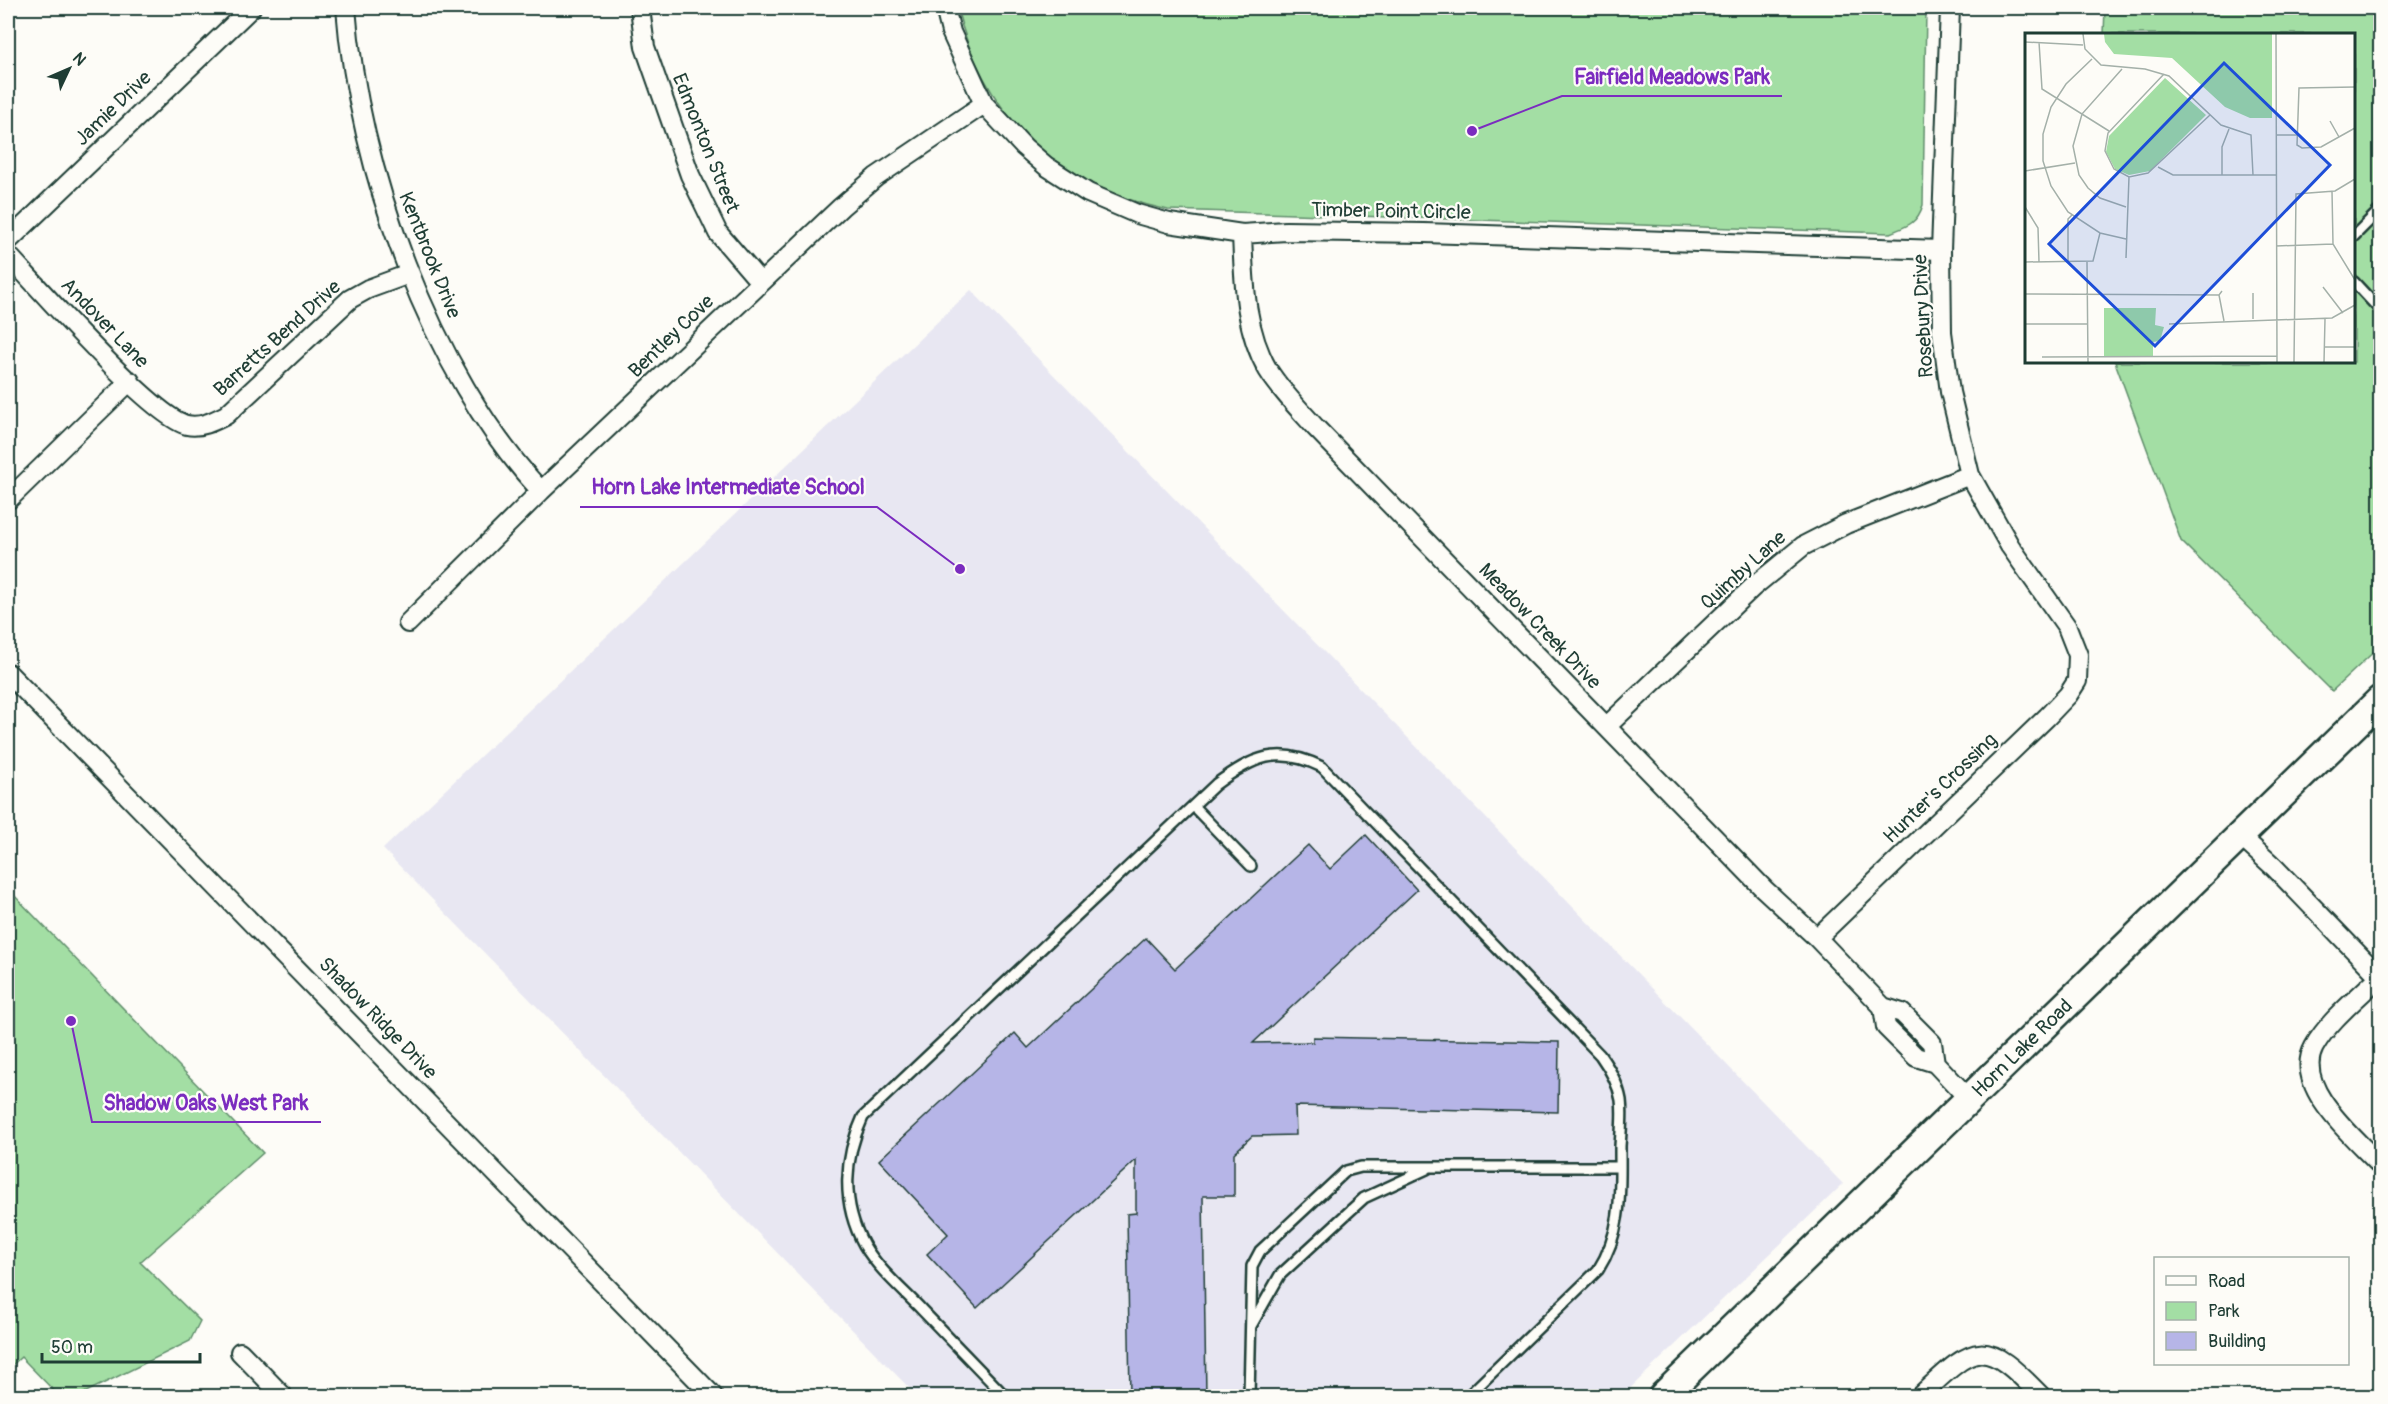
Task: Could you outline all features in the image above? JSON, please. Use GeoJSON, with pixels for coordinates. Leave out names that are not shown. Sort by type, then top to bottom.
{"type":"FeatureCollection","features":[{"type":"Feature","properties":{"kind":"main road","name":"Horn Lake Road"},"geometry":{"type":"LineString","coordinates":[[1663,1396],[2380,700]]}},
{"type":"Feature","properties":{"kind":"street","name":"Jamie Drive"},"geometry":{"type":"LineString","coordinates":[[8,241],[250,8]]}},
{"type":"Feature","properties":{"kind":"street","name":"Kentbrook Drive"},"geometry":{"type":"LineString","coordinates":[[346,8],[349,44],[365,133],[378,185],[409,274],[462,381],[505,448],[541,491]]}},
{"type":"Feature","properties":{"kind":"street","name":"Edmonton Street"},"geometry":{"type":"LineString","coordinates":[[640,8],[645,47],[690,174],[718,233],[760,282]]}},
{"type":"Feature","properties":{"kind":"street","name":"Timber Point Circle"},"geometry":{"type":"LineString","coordinates":[[945,8],[955,42],[984,104],[1032,153],[1088,193],[1137,214],[1169,223],[1242,234],[1287,231],[1424,233],[1941,250]]}},
{"type":"Feature","properties":{"kind":"street","name":"Rosebury Drive"},"geometry":{"type":"LineString","coordinates":[[1950,8],[1941,250],[1942,332],[1950,392],[1970,475],[2010,546],[2067,627],[2078,662]]}},
{"type":"Feature","properties":{"kind":"street","name":"Bentley Cove"},"geometry":{"type":"LineString","coordinates":[[408,623],[541,491],[760,282],[876,177],[984,104]]}},
{"type":"Feature","properties":{"kind":"street","name":"Meadow Creek Drive"},"geometry":{"type":"LineString","coordinates":[[1242,234],[1244,283],[1249,318],[1268,369],[1315,427],[1764,889],[1817,938],[1883,1007],[1886,1027],[1916,1057],[1935,1063],[1969,1099]]}},
{"type":"Feature","properties":{"kind":"street","name":"Andover Lane"},"geometry":{"type":"LineString","coordinates":[[8,255],[130,381],[173,419]]}},
{"type":"Feature","properties":{"kind":"street","name":"Barretts Bend Drive"},"geometry":{"type":"LineString","coordinates":[[173,419],[187,425],[198,425],[212,423],[226,415],[350,299],[368,289],[409,274]]}},
{"type":"Feature","properties":{"kind":"street"},"geometry":{"type":"LineString","coordinates":[[8,500],[130,381]]}},
{"type":"Feature","properties":{"kind":"street","name":"Quimby Lane"},"geometry":{"type":"LineString","coordinates":[[1607,726],[1753,587],[1803,546],[1846,524],[1970,475]]}},
{"type":"Feature","properties":{"kind":"street","name":"Hunter's Crossing"},"geometry":{"type":"LineString","coordinates":[[1817,938],[2068,695],[2077,681],[2078,662]]}},
{"type":"Feature","properties":{"kind":"street","name":"Shadow Ridge Drive"},"geometry":{"type":"LineString","coordinates":[[8,673],[713,1396]]}},
{"type":"Feature","properties":{"kind":"street"},"geometry":{"type":"LineString","coordinates":[[2240,836],[2274,867],[2380,976],[2314,1047],[2310,1058],[2313,1087],[2320,1101],[2380,1165]]}},
{"type":"Feature","properties":{"kind":"street"},"geometry":{"type":"LineString","coordinates":[[240,1352],[283,1396]]}},
{"type":"Feature","properties":{"kind":"street"},"geometry":{"type":"LineString","coordinates":[[1920,1396],[1967,1356],[1987,1354],[2011,1365],[2041,1396]]}},
{"type":"Feature","properties":{"kind":"lane"},"geometry":{"type":"LineString","coordinates":[[2355,235],[2380,210]]}},
{"type":"Feature","properties":{"kind":"lane"},"geometry":{"type":"LineString","coordinates":[[2355,283],[2380,307]]}},
{"type":"Feature","properties":{"kind":"lane"},"geometry":{"type":"LineString","coordinates":[[1005,1396],[888,1275],[864,1246],[853,1220],[847,1181],[848,1159],[854,1138],[863,1117],[1216,784],[1258,758],[1275,755],[1307,760],[1322,767],[1600,1055],[1615,1080],[1621,1101],[1620,1210],[1616,1234],[1598,1270],[1468,1396]]}},
{"type":"Feature","properties":{"kind":"lane"},"geometry":{"type":"LineString","coordinates":[[1193,806],[1251,866]]}},
{"type":"Feature","properties":{"kind":"lane"},"geometry":{"type":"LineString","coordinates":[[1249,1396],[1252,1266],[1260,1251],[1346,1171],[1361,1167],[1620,1167]]}},
{"type":"Feature","properties":{"kind":"lane"},"geometry":{"type":"LineString","coordinates":[[1250,1327],[1280,1275],[1364,1198],[1432,1167]]}},
{"type":"Feature","properties":{"kind":"shaded area"},"geometry":{"type":"Polygon","coordinates":[[[971,290],[1843,1184],[1622,1396],[917,1396],[383,849],[971,290]]]}},
{"type":"Feature","properties":{"kind":"green space"},"geometry":{"type":"Polygon","coordinates":[[[957,8],[1926,8],[1923,205],[1914,220],[1890,233],[1168,210],[1128,199],[1092,184],[1060,164],[1031,141],[1007,113],[986,82],[969,47],[957,8]]]}},
{"type":"Feature","properties":{"kind":"green space"},"geometry":{"type":"Polygon","coordinates":[[[2105,8],[2380,8],[2380,646],[2332,691],[2181,541],[2115,363],[2355,363],[2355,33],[2104,33],[2105,8]]]}},
{"type":"Feature","properties":{"kind":"green space"},"geometry":{"type":"Polygon","coordinates":[[[8,889],[263,1153],[140,1262],[200,1321],[190,1341],[78,1396],[59,1396],[21,1357],[8,1369],[8,889]]]}},
{"type":"Feature","properties":{"kind":"building"},"geometry":{"type":"Polygon","coordinates":[[[1366,835],[1417,890],[1253,1043],[1313,1042],[1313,1037],[1559,1042],[1558,1112],[1295,1106],[1296,1135],[1252,1136],[1234,1153],[1234,1196],[1203,1196],[1206,1396],[1130,1396],[1127,1214],[1136,1213],[1136,1160],[977,1308],[927,1254],[948,1234],[879,1160],[1015,1033],[1028,1048],[1146,938],[1175,969],[1308,845],[1330,869],[1366,835]]]}},
{"type":"Feature","properties":{"kind":"place","name":"Fairfield Meadows Park"},"geometry":{"type":"Point","coordinates":[1472,131]}},
{"type":"Feature","properties":{"kind":"place","name":"Horn Lake Intermediate School"},"geometry":{"type":"Point","coordinates":[960,569]}},
{"type":"Feature","properties":{"kind":"place","name":"Shadow Oaks West Park"},"geometry":{"type":"Point","coordinates":[71,1021]}}]}
